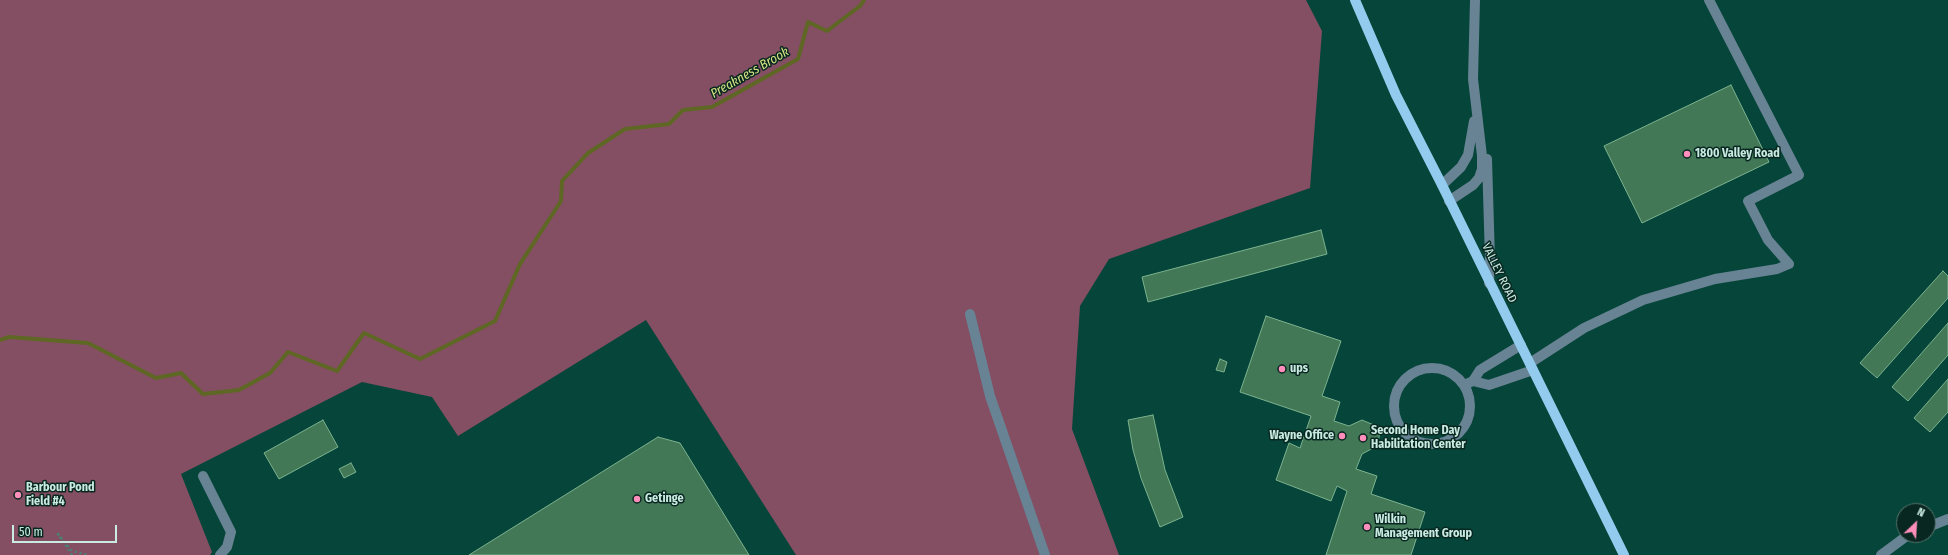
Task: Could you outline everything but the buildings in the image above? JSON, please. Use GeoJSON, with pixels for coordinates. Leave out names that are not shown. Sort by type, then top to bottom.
{"type":"FeatureCollection","features":[{"type":"Feature","properties":{"kind":"main road","name":"VALLEY ROAD"},"geometry":{"type":"LineString","coordinates":[[1355,0],[1396,95],[1442,185],[1624,555]]}},
{"type":"Feature","properties":{"kind":"lane"},"geometry":{"type":"LineString","coordinates":[[1449,201],[1473,185],[1479,178],[1482,169],[1482,156],[1473,79],[1476,0]]}},
{"type":"Feature","properties":{"kind":"lane"},"geometry":{"type":"LineString","coordinates":[[1473,381],[1489,385],[1532,367],[1584,328],[1643,300],[1715,279],[1777,269],[1789,264],[1768,240],[1748,201],[1799,175],[1709,0]]}},
{"type":"Feature","properties":{"kind":"lane"},"geometry":{"type":"LineString","coordinates":[[1442,185],[1461,166],[1468,155],[1476,111]]}},
{"type":"Feature","properties":{"kind":"lane"},"geometry":{"type":"LineString","coordinates":[[1476,111],[1487,152],[1490,260],[1489,283]]}},
{"type":"Feature","properties":{"kind":"lane"},"geometry":{"type":"LineString","coordinates":[[970,314],[990,396],[1045,555]]}},
{"type":"Feature","properties":{"kind":"lane"},"geometry":{"type":"LineString","coordinates":[[1464,385],[1473,381],[1480,370],[1520,345]]}},
{"type":"Feature","properties":{"kind":"lane"},"geometry":{"type":"LineString","coordinates":[[1426,369],[1438,369],[1452,374],[1464,385],[1468,397],[1469,412],[1462,427],[1452,437],[1444,441],[1424,444],[1401,430],[1395,418],[1394,404],[1400,388],[1413,374],[1426,369]]}},
{"type":"Feature","properties":{"kind":"lane"},"geometry":{"type":"LineString","coordinates":[[203,476],[231,532],[227,547],[220,555]]}},
{"type":"Feature","properties":{"kind":"lane"},"geometry":{"type":"LineString","coordinates":[[1936,524],[1948,520]]}},
{"type":"Feature","properties":{"kind":"lane"},"geometry":{"type":"LineString","coordinates":[[1881,555],[1897,543]]}},
{"type":"Feature","properties":{"kind":"path"},"geometry":{"type":"LineString","coordinates":[[72,555],[58,534],[72,551],[90,555]]}},
{"type":"Feature","properties":{"kind":"shaded area"},"geometry":{"type":"Polygon","coordinates":[[[0,0],[1306,0],[1322,31],[1310,188],[1109,259],[1080,306],[1072,429],[1119,555],[796,555],[646,320],[458,436],[432,397],[362,382],[181,474],[212,552],[210,555],[0,555],[0,0]]]}},
{"type":"Feature","properties":{"kind":"waterway","name":"Preakness Brook"},"geometry":{"type":"LineString","coordinates":[[0,340],[9,337],[88,343],[156,378],[181,373],[203,394],[239,390],[270,373],[288,352],[337,371],[364,333],[420,359],[495,321],[520,264],[561,201],[562,181],[588,153],[625,129],[669,124],[683,110],[712,107],[798,59],[808,22],[827,31],[860,6],[864,0]]}},
{"type":"Feature","properties":{"kind":"place","name":"1800 Valley Road"},"geometry":{"type":"Point","coordinates":[1687,154]}},
{"type":"Feature","properties":{"kind":"place","name":"ups"},"geometry":{"type":"Point","coordinates":[1282,369]}},
{"type":"Feature","properties":{"kind":"place","name":"Wayne Office"},"geometry":{"type":"Point","coordinates":[1342,436]}},
{"type":"Feature","properties":{"kind":"place","name":"Second Home Day Habilitation Center"},"geometry":{"type":"Point","coordinates":[1363,438]}},
{"type":"Feature","properties":{"kind":"place","name":"Barbour Pond Field #4"},"geometry":{"type":"Point","coordinates":[18,495]}},
{"type":"Feature","properties":{"kind":"place","name":"Getinge"},"geometry":{"type":"Point","coordinates":[637,499]}},
{"type":"Feature","properties":{"kind":"place","name":"Wilkin Management Group"},"geometry":{"type":"Point","coordinates":[1367,527]}}]}
